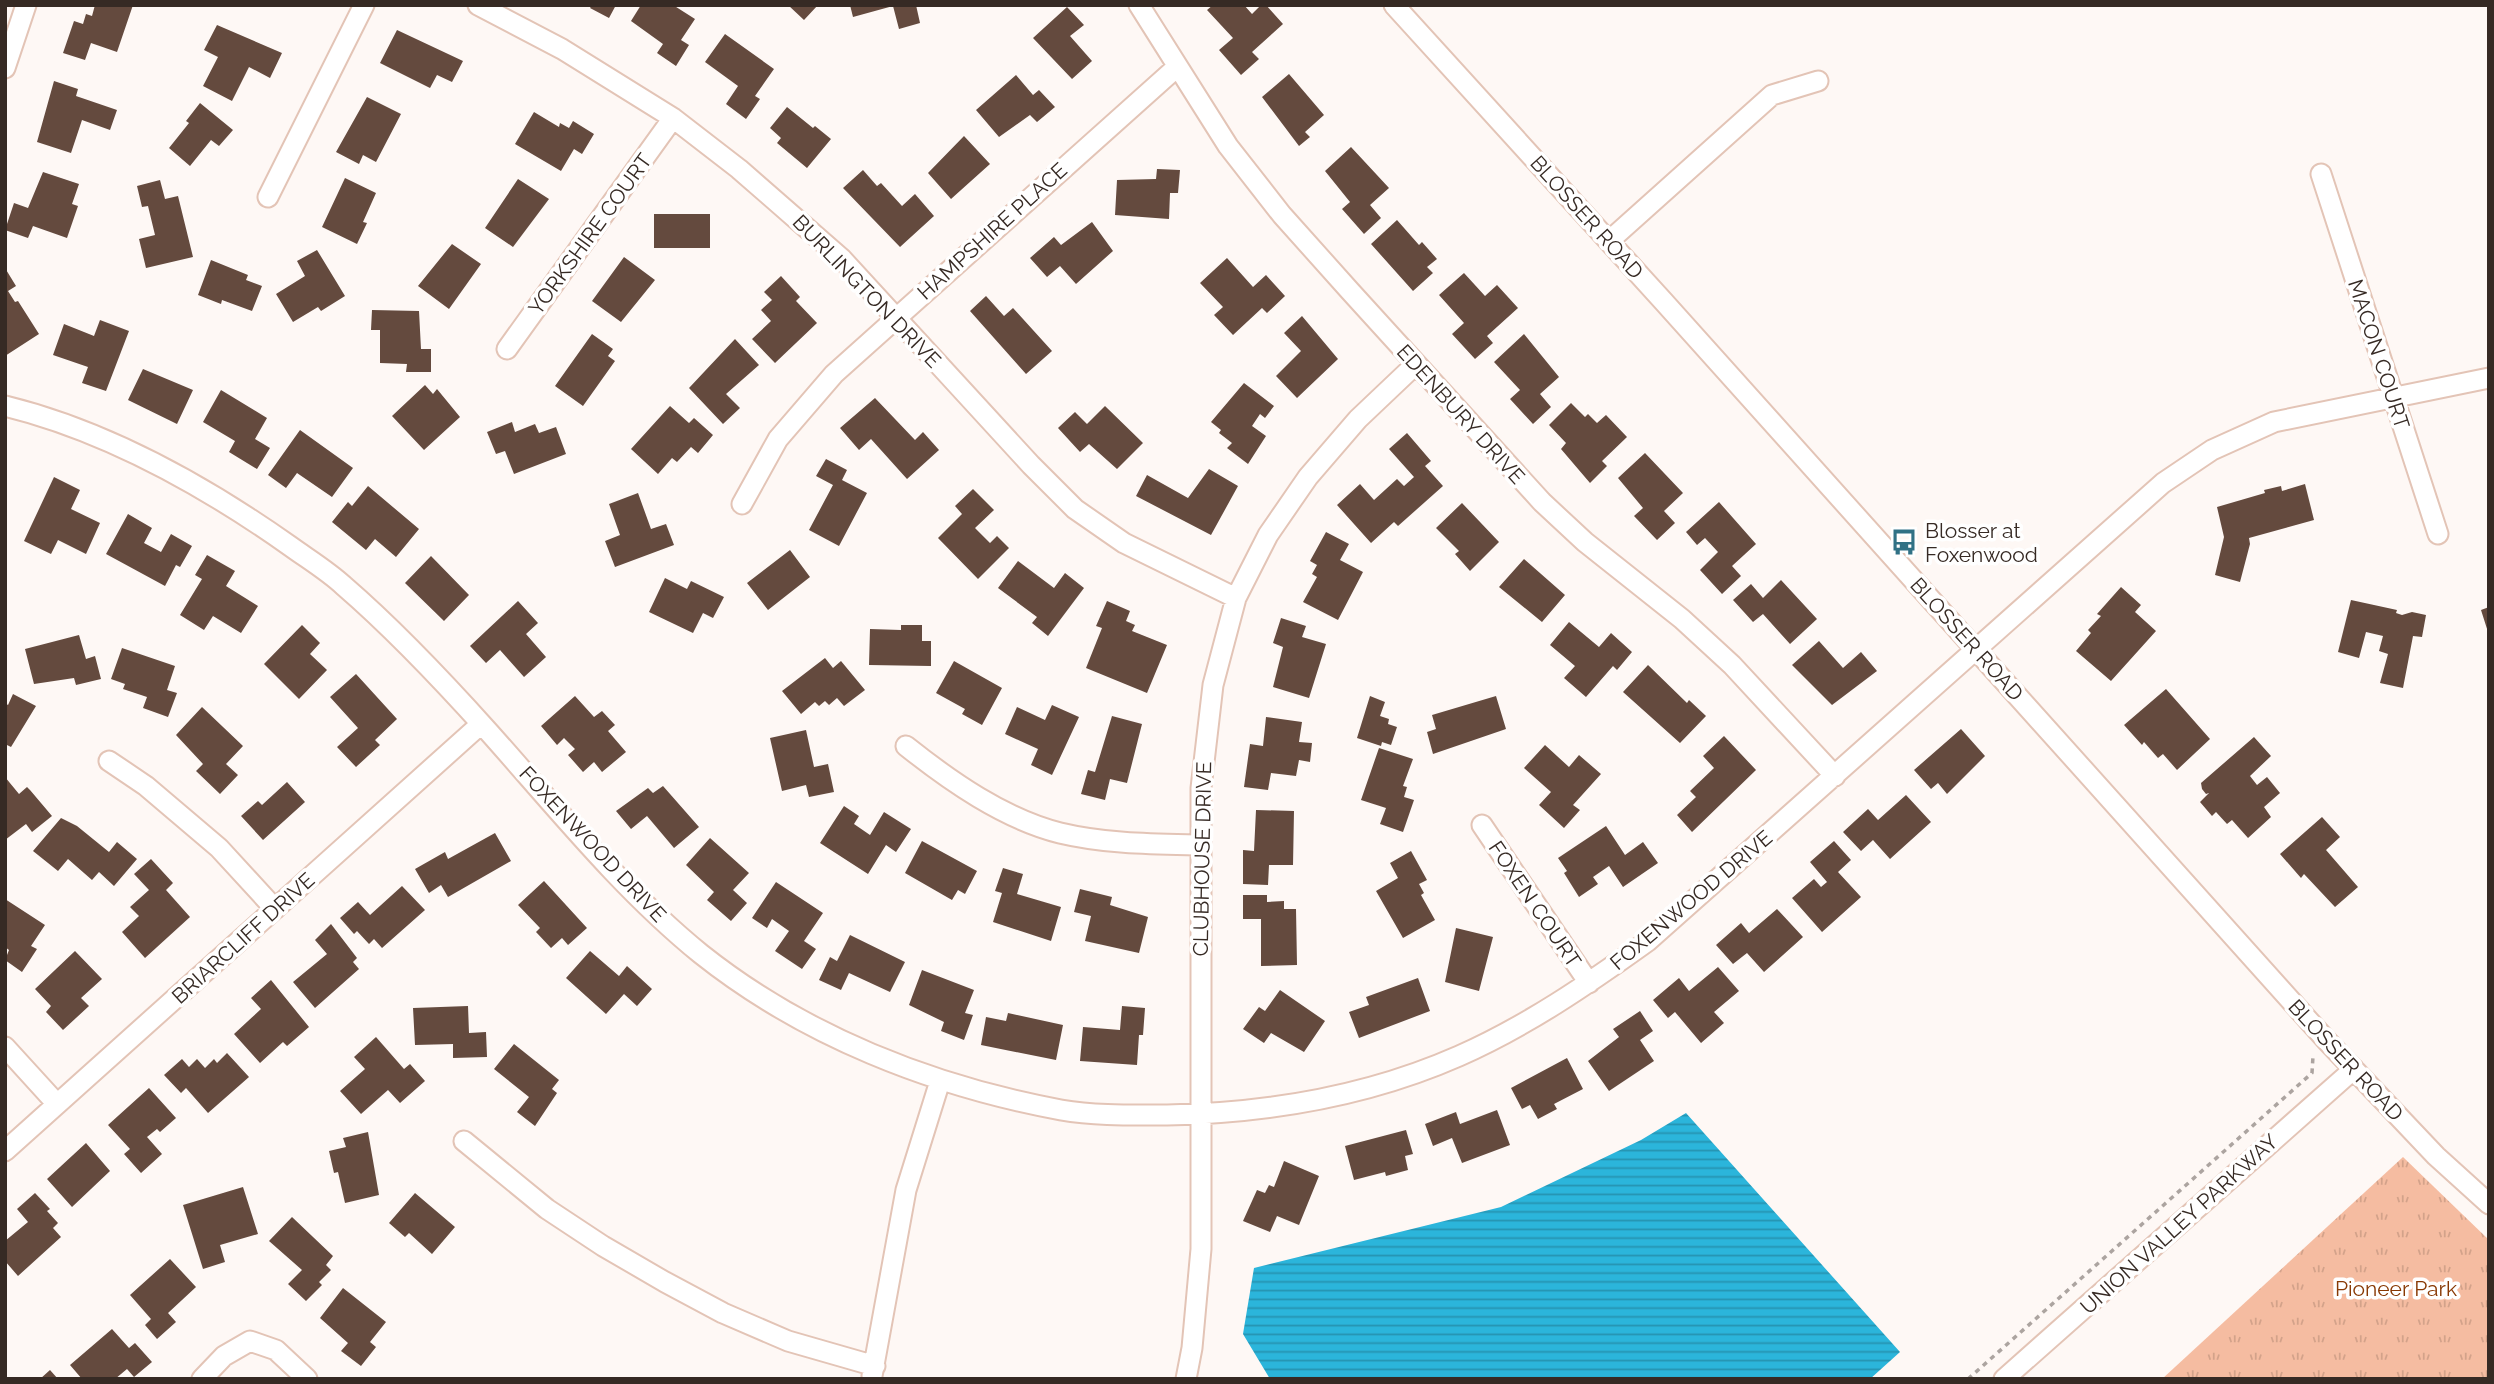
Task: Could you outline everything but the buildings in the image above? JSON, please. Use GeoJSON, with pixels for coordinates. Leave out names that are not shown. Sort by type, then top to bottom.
{"type":"FeatureCollection","features":[{"type":"Feature","properties":{"kind":"street"},"geometry":{"type":"LineString","coordinates":[[5,68],[26,5]]}},
{"type":"Feature","properties":{"kind":"street"},"geometry":{"type":"LineString","coordinates":[[268,197],[364,5]]}},
{"type":"Feature","properties":{"kind":"street","name":"BURLINGTON DRIVE"},"geometry":{"type":"LineString","coordinates":[[478,5],[562,49],[673,118],[739,169],[842,259],[1022,456],[1075,509],[1124,543],[1236,598]]}},
{"type":"Feature","properties":{"kind":"street","name":"EDENBURY DRIVE"},"geometry":{"type":"LineString","coordinates":[[1139,5],[1228,146],[1282,215],[1416,364],[1542,502],[1585,542],[1682,619],[1732,665],[1835,776]]}},
{"type":"Feature","properties":{"kind":"street","name":"BLOSSER ROAD"},"geometry":{"type":"LineString","coordinates":[[1394,5],[2354,1069],[2436,1156],[2489,1204]]}},
{"type":"Feature","properties":{"kind":"street","name":"HAMPSHIRE PLACE"},"geometry":{"type":"LineString","coordinates":[[742,504],[778,439],[834,374],[1177,67]]}},
{"type":"Feature","properties":{"kind":"street"},"geometry":{"type":"LineString","coordinates":[[1609,241],[1772,95],[1818,81]]}},
{"type":"Feature","properties":{"kind":"street","name":"YORKSHIRE COURT"},"geometry":{"type":"LineString","coordinates":[[507,349],[673,118]]}},
{"type":"Feature","properties":{"kind":"street","name":"MACON COURT"},"geometry":{"type":"LineString","coordinates":[[2321,174],[2438,534]]}},
{"type":"Feature","properties":{"kind":"street","name":"CLUBHOUSE DRIVE"},"geometry":{"type":"LineString","coordinates":[[1186,1379],[1192,1348],[1201,1249],[1200,788],[1213,685],[1236,598],[1268,535],[1308,477],[1358,419],[1416,364]]}},
{"type":"Feature","properties":{"kind":"street","name":"FOXENWOOD DRIVE"},"geometry":{"type":"LineString","coordinates":[[5,406],[41,415],[155,463],[248,517],[342,583],[422,660],[625,884],[700,953],[768,1001],[849,1045],[940,1081],[1063,1110],[1114,1115],[1201,1114],[1265,1109],[1328,1099],[1400,1078],[1457,1057],[1527,1023],[1648,941],[2163,483],[2212,450],[2274,422],[2489,378]]}},
{"type":"Feature","properties":{"kind":"street","name":"BRIARCLIFF DRIVE"},"geometry":{"type":"LineString","coordinates":[[5,1151],[481,724]]}},
{"type":"Feature","properties":{"kind":"street"},"geometry":{"type":"LineString","coordinates":[[906,746],[951,782],[1007,812],[1058,832],[1127,844],[1199,845]]}},
{"type":"Feature","properties":{"kind":"street"},"geometry":{"type":"LineString","coordinates":[[109,761],[146,786],[219,848],[275,909]]}},
{"type":"Feature","properties":{"kind":"street","name":"FOXEN COURT"},"geometry":{"type":"LineString","coordinates":[[1482,825],[1589,983]]}},
{"type":"Feature","properties":{"kind":"street"},"geometry":{"type":"LineString","coordinates":[[5,1047],[57,1104]]}},
{"type":"Feature","properties":{"kind":"street","name":"UNION VALLEY PARKWAY"},"geometry":{"type":"LineString","coordinates":[[2004,1379],[2354,1069]]}},
{"type":"Feature","properties":{"kind":"street"},"geometry":{"type":"LineString","coordinates":[[464,1141],[547,1209],[665,1282],[723,1313],[873,1372],[906,1190],[940,1081]]}},
{"type":"Feature","properties":{"kind":"street"},"geometry":{"type":"LineString","coordinates":[[202,1379],[224,1356],[250,1341],[275,1350],[307,1379]]}},
{"type":"Feature","properties":{"kind":"path"},"geometry":{"type":"LineString","coordinates":[[1968,1379],[2312,1073],[2313,1054]]}},
{"type":"Feature","properties":{"kind":"green space","name":"Pioneer Park"},"geometry":{"type":"Polygon","coordinates":[[[2403,1157],[2489,1240],[2489,1379],[2162,1379],[2403,1157]]]}},
{"type":"Feature","properties":{"kind":"water"},"geometry":{"type":"Polygon","coordinates":[[[1686,1113],[1900,1352],[1870,1379],[1270,1379],[1243,1334],[1254,1268],[1501,1207],[1641,1140],[1686,1113]]]}},
{"type":"Feature","properties":{"kind":"place","name":"Blosser at Foxenwood"},"geometry":{"type":"Point","coordinates":[1904,542]}}]}
